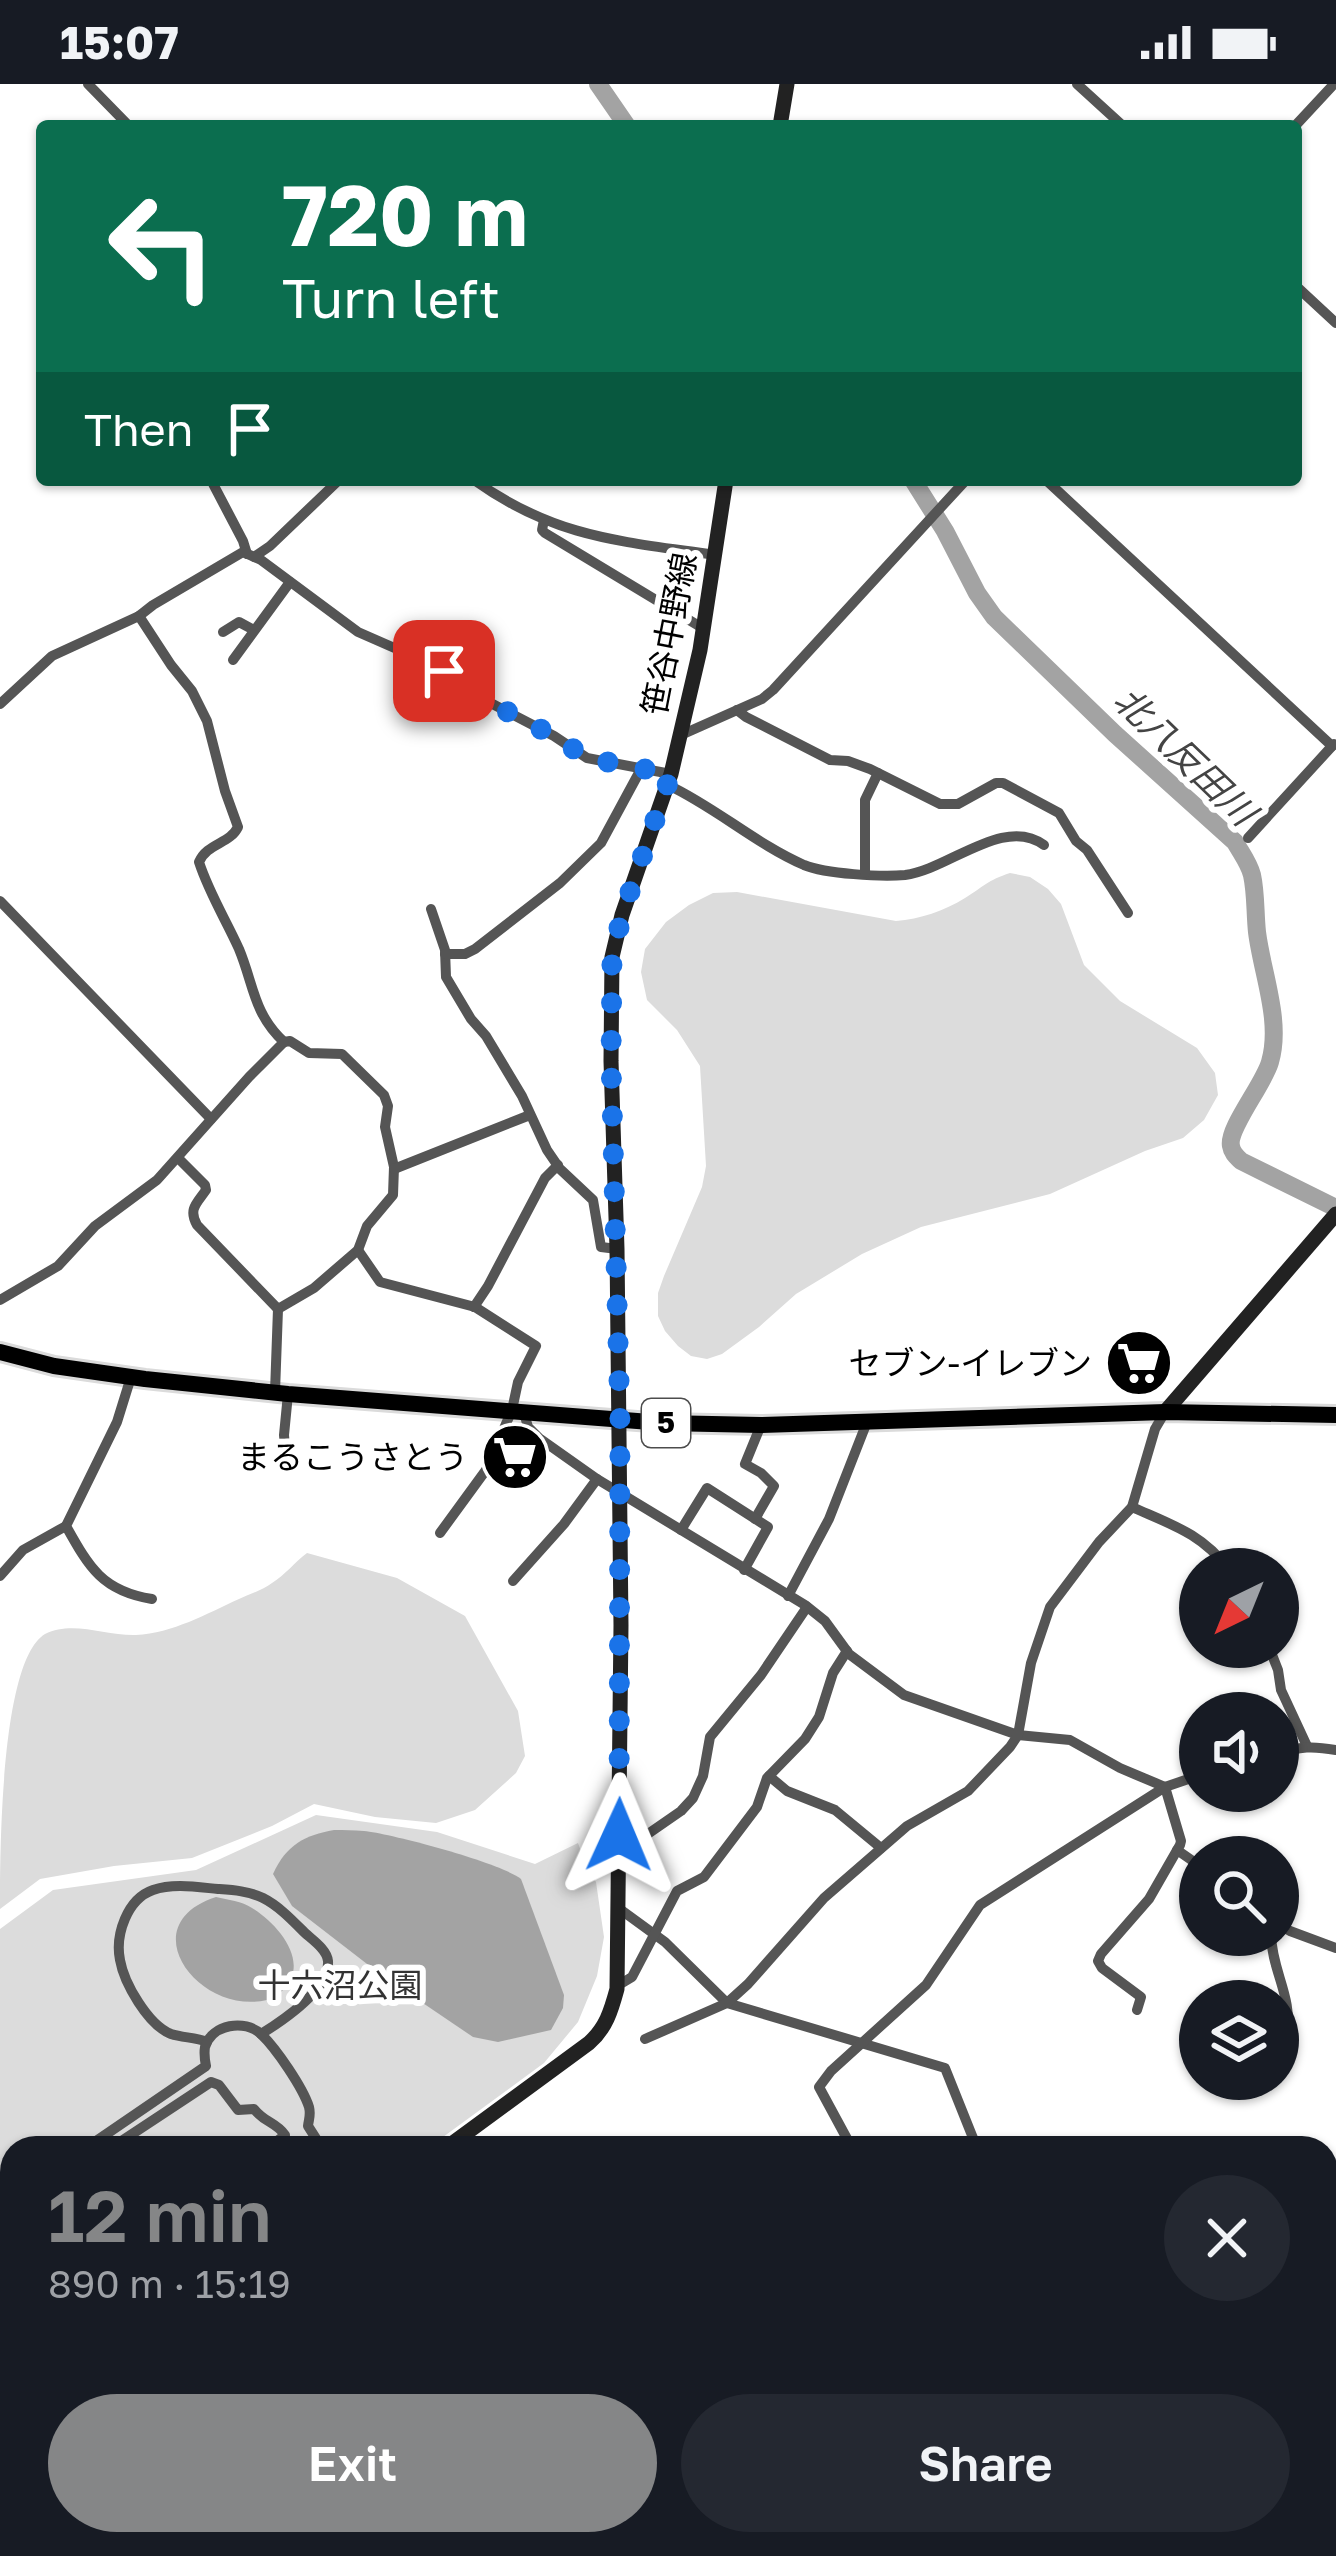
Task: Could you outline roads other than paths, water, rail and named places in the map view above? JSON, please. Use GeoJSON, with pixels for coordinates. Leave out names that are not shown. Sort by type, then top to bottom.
{"type":"FeatureCollection","features":[{"type":"Feature","properties":{"kind":"main road","name":"5"},"geometry":{"type":"LineString","coordinates":[[0,1352],[54,1366],[131,1377],[620,1420],[761,1425],[1165,1412],[1336,1414]]}},
{"type":"Feature","properties":{"kind":"street"},"geometry":{"type":"LineString","coordinates":[[88,84],[123,120]]}},
{"type":"Feature","properties":{"kind":"street"},"geometry":{"type":"LineString","coordinates":[[781,120],[787,84]]}},
{"type":"Feature","properties":{"kind":"street"},"geometry":{"type":"LineString","coordinates":[[1077,84],[1116,120]]}},
{"type":"Feature","properties":{"kind":"street"},"geometry":{"type":"LineString","coordinates":[[1301,120],[1334,84]]}},
{"type":"Feature","properties":{"kind":"street"},"geometry":{"type":"LineString","coordinates":[[1302,292],[1336,323]]}},
{"type":"Feature","properties":{"kind":"street"},"geometry":{"type":"LineString","coordinates":[[214,486],[251,556]]}},
{"type":"Feature","properties":{"kind":"street"},"geometry":{"type":"LineString","coordinates":[[251,556],[270,546],[333,486]]}},
{"type":"Feature","properties":{"kind":"street"},"geometry":{"type":"LineString","coordinates":[[483,486],[506,502],[571,531],[715,555]]}},
{"type":"Feature","properties":{"kind":"street","name":"笹谷中野線"},"geometry":{"type":"LineString","coordinates":[[462,2136],[590,2043],[602,2031],[616,1986],[620,1420],[612,958],[622,915],[670,780],[704,628],[725,486]]}},
{"type":"Feature","properties":{"kind":"street"},"geometry":{"type":"LineString","coordinates":[[680,734],[773,690],[961,486]]}},
{"type":"Feature","properties":{"kind":"street"},"geometry":{"type":"LineString","coordinates":[[1053,486],[1334,744],[1247,838]]}},
{"type":"Feature","properties":{"kind":"street"},"geometry":{"type":"LineString","coordinates":[[544,520],[545,533],[704,628]]}},
{"type":"Feature","properties":{"kind":"street"},"geometry":{"type":"LineString","coordinates":[[0,704],[45,660],[139,616],[243,553],[358,632],[430,663],[587,758],[670,780],[810,867],[899,876],[934,869],[993,838],[1033,838],[1044,845]]}},
{"type":"Feature","properties":{"kind":"street"},"geometry":{"type":"LineString","coordinates":[[233,659],[290,582]]}},
{"type":"Feature","properties":{"kind":"street"},"geometry":{"type":"LineString","coordinates":[[139,616],[192,691],[212,735],[224,791],[238,826],[233,836],[205,851],[200,862],[240,951],[259,1012],[284,1042]]}},
{"type":"Feature","properties":{"kind":"street"},"geometry":{"type":"LineString","coordinates":[[223,632],[239,622],[254,630]]}},
{"type":"Feature","properties":{"kind":"street"},"geometry":{"type":"LineString","coordinates":[[737,710],[830,760],[848,761],[940,804],[958,804],[1003,783],[1045,804],[1066,822],[1128,913]]}},
{"type":"Feature","properties":{"kind":"street"},"geometry":{"type":"LineString","coordinates":[[445,953],[476,950],[560,883],[601,843],[641,769]]}},
{"type":"Feature","properties":{"kind":"street"},"geometry":{"type":"LineString","coordinates":[[866,873],[865,800],[878,773]]}},
{"type":"Feature","properties":{"kind":"street"},"geometry":{"type":"LineString","coordinates":[[0,901],[212,1119]]}},
{"type":"Feature","properties":{"kind":"street"},"geometry":{"type":"LineString","coordinates":[[431,909],[445,953],[446,977],[486,1036],[542,1141],[593,1200],[602,1247],[617,1249]]}},
{"type":"Feature","properties":{"kind":"street"},"geometry":{"type":"LineString","coordinates":[[0,1300],[58,1266],[95,1226],[157,1180],[284,1042],[290,1041],[309,1053],[342,1054],[384,1095],[394,1169],[392,1198],[367,1226],[358,1250],[314,1288],[278,1310]]}},
{"type":"Feature","properties":{"kind":"street"},"geometry":{"type":"LineString","coordinates":[[394,1169],[530,1115]]}},
{"type":"Feature","properties":{"kind":"street"},"geometry":{"type":"LineString","coordinates":[[178,1158],[204,1182],[206,1190],[192,1209],[197,1225],[278,1310],[286,1460]]}},
{"type":"Feature","properties":{"kind":"street"},"geometry":{"type":"LineString","coordinates":[[473,1307],[545,1178],[558,1165]]}},
{"type":"Feature","properties":{"kind":"street"},"geometry":{"type":"LineString","coordinates":[[645,2039],[727,2003],[824,1898],[908,1826],[968,1791],[1010,1747],[1018,1735],[1031,1663],[1050,1606],[1099,1541],[1132,1507],[1155,1429],[1165,1412],[1334,1216]]}},
{"type":"Feature","properties":{"kind":"street"},"geometry":{"type":"LineString","coordinates":[[358,1250],[380,1282],[473,1307],[536,1346],[518,1382],[518,1411],[486,1470],[440,1533]]}},
{"type":"Feature","properties":{"kind":"street"},"geometry":{"type":"LineString","coordinates":[[0,1576],[22,1550],[66,1526],[117,1422],[131,1377]]}},
{"type":"Feature","properties":{"kind":"street"},"geometry":{"type":"LineString","coordinates":[[518,1411],[539,1438],[597,1479],[807,1607],[825,1621],[847,1651],[904,1695],[1018,1735],[1070,1740],[1166,1787]]}},
{"type":"Feature","properties":{"kind":"street"},"geometry":{"type":"LineString","coordinates":[[788,1596],[829,1520],[867,1422]]}},
{"type":"Feature","properties":{"kind":"street"},"geometry":{"type":"LineString","coordinates":[[755,1519],[774,1486],[745,1464],[761,1425]]}},
{"type":"Feature","properties":{"kind":"street"},"geometry":{"type":"LineString","coordinates":[[513,1582],[597,1479]]}},
{"type":"Feature","properties":{"kind":"street"},"geometry":{"type":"LineString","coordinates":[[681,1530],[707,1488],[768,1527],[744,1570]]}},
{"type":"Feature","properties":{"kind":"street"},"geometry":{"type":"LineString","coordinates":[[1132,1507],[1211,1548]]}},
{"type":"Feature","properties":{"kind":"street"},"geometry":{"type":"LineString","coordinates":[[66,1526],[96,1575],[152,1600]]}},
{"type":"Feature","properties":{"kind":"street"},"geometry":{"type":"LineString","coordinates":[[619,1835],[642,1838],[693,1798],[703,1777],[710,1737],[761,1676],[807,1607]]}},
{"type":"Feature","properties":{"kind":"street"},"geometry":{"type":"LineString","coordinates":[[616,1986],[632,1977],[677,1892],[704,1877],[757,1807],[769,1776],[806,1739],[847,1651]]}},
{"type":"Feature","properties":{"kind":"street"},"geometry":{"type":"LineString","coordinates":[[1277,1668],[1281,1690],[1307,1746]]}},
{"type":"Feature","properties":{"kind":"street"},"geometry":{"type":"LineString","coordinates":[[1299,1748],[1336,1750]]}},
{"type":"Feature","properties":{"kind":"street"},"geometry":{"type":"LineString","coordinates":[[769,1776],[787,1791],[835,1810],[881,1848]]}},
{"type":"Feature","properties":{"kind":"street"},"geometry":{"type":"LineString","coordinates":[[840,2136],[819,2086],[926,1985],[980,1905],[1179,1782]]}},
{"type":"Feature","properties":{"kind":"street"},"geometry":{"type":"LineString","coordinates":[[1137,2009],[1142,1997],[1098,1961],[1149,1899],[1181,1840],[1166,1787]]}},
{"type":"Feature","properties":{"kind":"street"},"geometry":{"type":"LineString","coordinates":[[207,2042],[171,2033],[153,2019],[139,2004],[120,1963],[120,1930],[126,1917],[155,1889],[193,1887],[254,1894],[321,1948],[328,1958],[320,1983],[308,1999],[261,2034]]}},
{"type":"Feature","properties":{"kind":"street"},"geometry":{"type":"LineString","coordinates":[[616,1906],[656,1936],[727,2003],[945,2068],[971,2136]]}},
{"type":"Feature","properties":{"kind":"street"},"geometry":{"type":"LineString","coordinates":[[1299,1934],[1336,1948]]}},
{"type":"Feature","properties":{"kind":"street"},"geometry":{"type":"LineString","coordinates":[[104,2136],[206,2066],[207,2042],[220,2030],[234,2026],[261,2034],[310,2109],[308,2126],[314,2136]]}},
{"type":"Feature","properties":{"kind":"street"},"geometry":{"type":"LineString","coordinates":[[129,2136],[211,2082],[219,2085],[238,2110],[254,2109],[262,2120],[278,2125],[284,2136]]}},
{"type":"Feature","properties":{"kind":"waterway","name":"北八反田川"},"geometry":{"type":"LineString","coordinates":[[598,84],[623,120]]}},
{"type":"Feature","properties":{"kind":"waterway","name":"北八反田川"},"geometry":{"type":"LineString","coordinates":[[917,486],[994,617],[1235,842],[1245,858],[1253,882],[1274,1030],[1270,1062],[1231,1138],[1232,1148],[1241,1161],[1336,1208]]}},
{"type":"Feature","properties":{"kind":"place","name":"セブン-イレブン"},"geometry":{"type":"Point","coordinates":[1139,1363]}},
{"type":"Feature","properties":{"kind":"place","name":"まるこうさとう"},"geometry":{"type":"Point","coordinates":[515,1457]}},
{"type":"Feature","properties":{"kind":"park label","name":"十六沼公園"},"geometry":{"type":"Point","coordinates":[340,1985]}}]}
